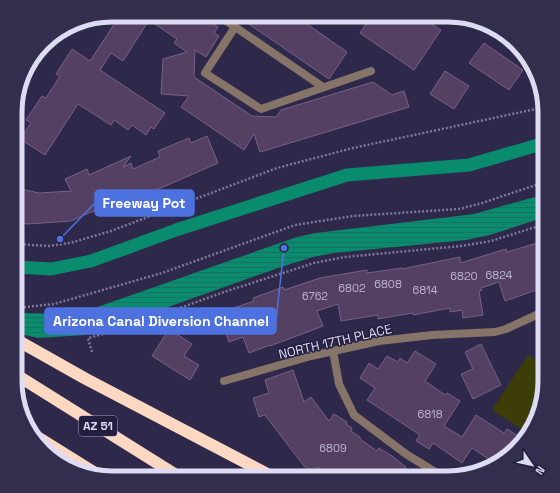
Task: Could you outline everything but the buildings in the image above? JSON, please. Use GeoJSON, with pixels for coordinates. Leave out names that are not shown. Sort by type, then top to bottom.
{"type":"FeatureCollection","features":[{"type":"Feature","properties":{"kind":"highway"},"geometry":{"type":"LineString","coordinates":[[22,343],[86,379],[262,471]]}},
{"type":"Feature","properties":{"kind":"highway","name":"AZ 51"},"geometry":{"type":"LineString","coordinates":[[22,378],[170,471]]}},
{"type":"Feature","properties":{"kind":"highway"},"geometry":{"type":"LineString","coordinates":[[45,441],[86,467]]}},
{"type":"Feature","properties":{"kind":"street"},"geometry":{"type":"LineString","coordinates":[[228,22],[323,87]]}},
{"type":"Feature","properties":{"kind":"street"},"geometry":{"type":"LineString","coordinates":[[235,27],[205,73],[261,109],[371,71]]}},
{"type":"Feature","properties":{"kind":"street","name":"NORTH 17TH PLACE"},"geometry":{"type":"LineString","coordinates":[[224,381],[333,351],[379,341],[432,335],[495,332],[513,326],[538,314]]}},
{"type":"Feature","properties":{"kind":"street"},"geometry":{"type":"LineString","coordinates":[[333,351],[339,384],[354,414],[406,454],[434,471]]}},
{"type":"Feature","properties":{"kind":"path"},"geometry":{"type":"LineString","coordinates":[[22,244],[48,246],[70,244],[111,231],[277,168],[353,148],[538,109]]}},
{"type":"Feature","properties":{"kind":"path"},"geometry":{"type":"LineString","coordinates":[[22,307],[54,304],[162,273],[295,225],[353,216],[459,208],[482,203],[538,184]]}},
{"type":"Feature","properties":{"kind":"path"},"geometry":{"type":"LineString","coordinates":[[92,352],[88,338],[122,329],[224,292],[314,263],[345,258],[461,246],[491,241],[538,226]]}},
{"type":"Feature","properties":{"kind":"shaded area"},"geometry":{"type":"Polygon","coordinates":[[[538,196],[538,219],[490,235],[466,240],[334,253],[313,257],[85,335],[38,338],[22,334],[22,313],[69,314],[89,310],[297,237],[316,233],[474,214],[538,196]]]}},
{"type":"Feature","properties":{"kind":"shaded area"},"geometry":{"type":"Polygon","coordinates":[[[528,355],[538,361],[536,399],[531,416],[523,431],[492,410],[528,355]]]}},
{"type":"Feature","properties":{"kind":"waterway"},"geometry":{"type":"LineString","coordinates":[[22,267],[51,269],[91,261],[176,230],[347,175],[469,165],[538,145]]}},
{"type":"Feature","properties":{"kind":"place","name":"Freeway Pot"},"geometry":{"type":"Point","coordinates":[60,239]}},
{"type":"Feature","properties":{"kind":"place","name":"Arizona Canal Diversion Channel"},"geometry":{"type":"Point","coordinates":[284,248]}}]}
